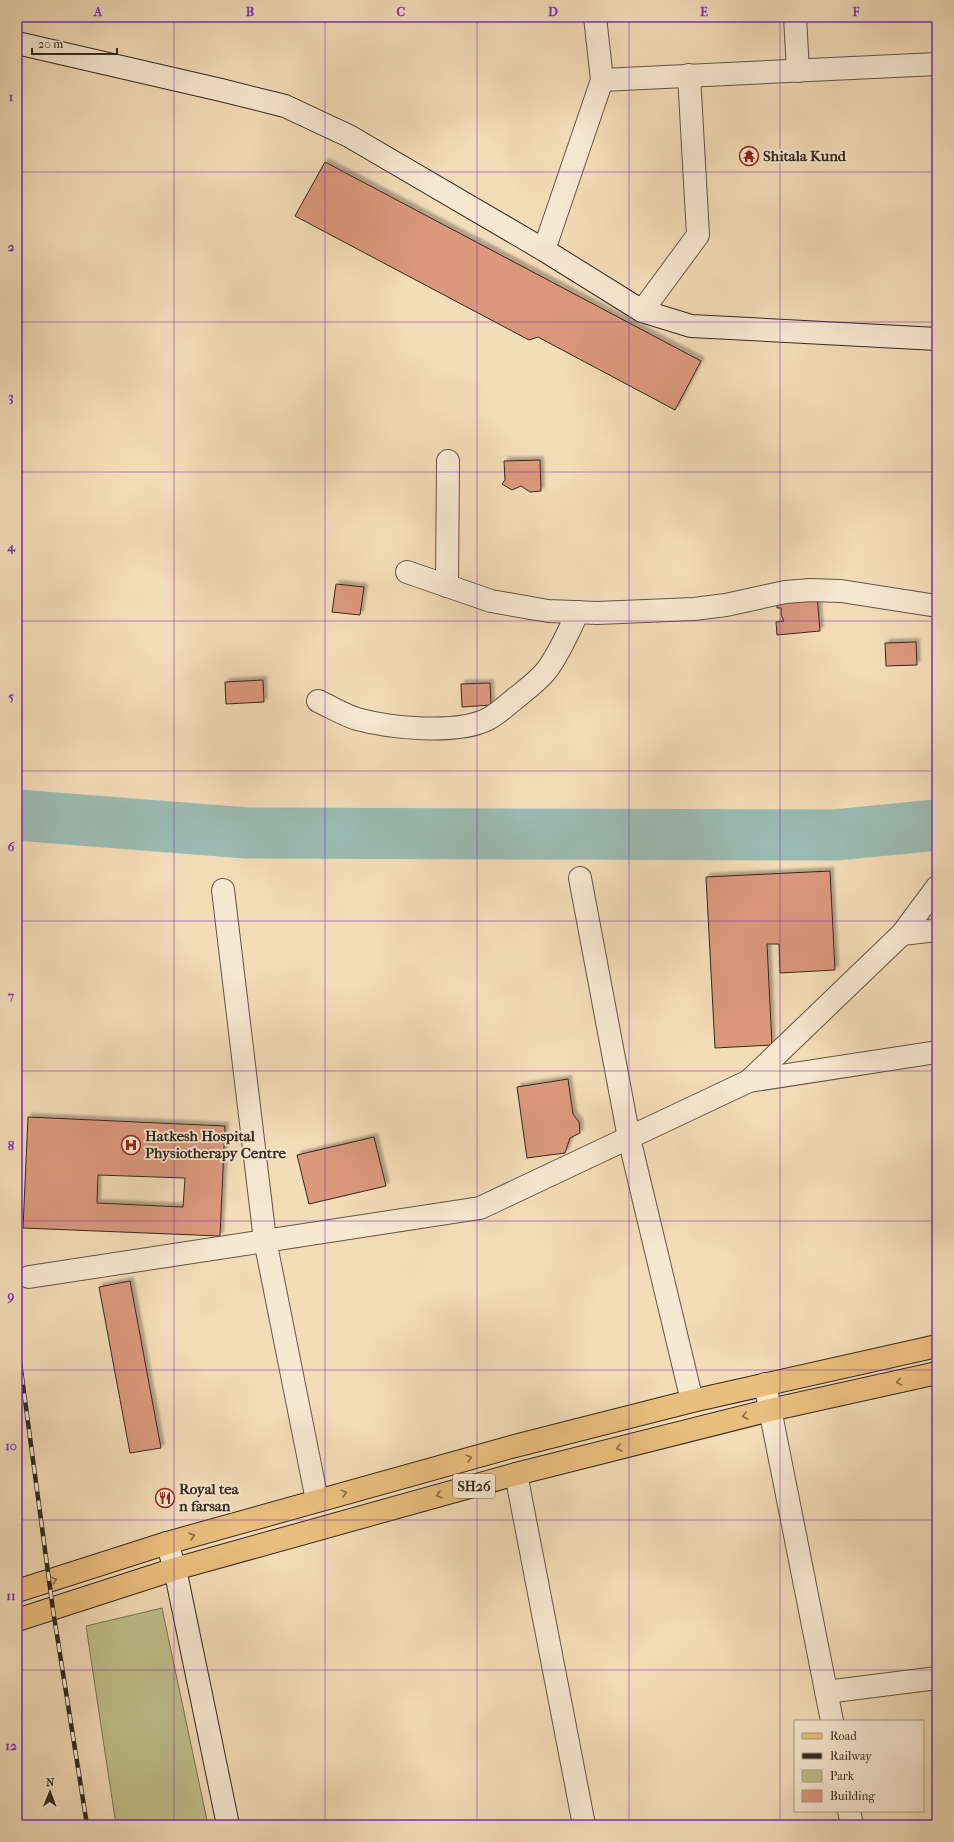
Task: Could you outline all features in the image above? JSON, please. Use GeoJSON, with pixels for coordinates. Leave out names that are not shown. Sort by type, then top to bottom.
{"type":"FeatureCollection","features":[{"type":"Feature","properties":{"kind":"main road","name":"SH26"},"geometry":{"type":"LineString","coordinates":[[17,1591],[167,1543],[511,1447],[692,1401],[937,1346]]}},
{"type":"Feature","properties":{"kind":"main road","name":"SH26"},"geometry":{"type":"LineString","coordinates":[[17,1620],[175,1569],[516,1474],[770,1410],[937,1373]]}},
{"type":"Feature","properties":{"kind":"street"},"geometry":{"type":"LineString","coordinates":[[544,250],[602,80],[595,17]]}},
{"type":"Feature","properties":{"kind":"street"},"geometry":{"type":"LineString","coordinates":[[796,17],[798,71]]}},
{"type":"Feature","properties":{"kind":"street"},"geometry":{"type":"LineString","coordinates":[[17,43],[285,106],[349,136],[544,250],[642,311],[691,326],[937,339]]}},
{"type":"Feature","properties":{"kind":"street"},"geometry":{"type":"LineString","coordinates":[[602,80],[937,64]]}},
{"type":"Feature","properties":{"kind":"street"},"geometry":{"type":"LineString","coordinates":[[642,311],[698,235],[689,75]]}},
{"type":"Feature","properties":{"kind":"street"},"geometry":{"type":"LineString","coordinates":[[447,586],[448,461]]}},
{"type":"Feature","properties":{"kind":"street"},"geometry":{"type":"LineString","coordinates":[[407,572],[491,601],[518,607],[548,611],[578,612],[694,609],[726,605],[785,592],[810,590],[841,591],[937,606]]}},
{"type":"Feature","properties":{"kind":"street"},"geometry":{"type":"LineString","coordinates":[[318,701],[355,718],[377,724],[401,727],[444,729],[473,725],[489,719],[531,686],[546,672],[558,653],[578,612]]}},
{"type":"Feature","properties":{"kind":"street"},"geometry":{"type":"LineString","coordinates":[[580,878],[629,1138],[692,1401]]}},
{"type":"Feature","properties":{"kind":"street"},"geometry":{"type":"LineString","coordinates":[[749,1081],[902,934],[937,887]]}},
{"type":"Feature","properties":{"kind":"street"},"geometry":{"type":"LineString","coordinates":[[223,890],[265,1240],[317,1500]]}},
{"type":"Feature","properties":{"kind":"street"},"geometry":{"type":"LineString","coordinates":[[902,934],[937,930]]}},
{"type":"Feature","properties":{"kind":"street"},"geometry":{"type":"LineString","coordinates":[[29,1276],[480,1208],[749,1081],[937,1052]]}},
{"type":"Feature","properties":{"kind":"street"},"geometry":{"type":"LineString","coordinates":[[765,1384],[832,1720]]}},
{"type":"Feature","properties":{"kind":"street"},"geometry":{"type":"LineString","coordinates":[[516,1474],[584,1825]]}},
{"type":"Feature","properties":{"kind":"street"},"geometry":{"type":"LineString","coordinates":[[167,1543],[175,1569],[228,1825]]}},
{"type":"Feature","properties":{"kind":"street"},"geometry":{"type":"LineString","coordinates":[[826,1692],[937,1678]]}},
{"type":"Feature","properties":{"kind":"street"},"geometry":{"type":"LineString","coordinates":[[849,1812],[852,1825]]}},
{"type":"Feature","properties":{"kind":"green space"},"geometry":{"type":"Polygon","coordinates":[[[162,1608],[208,1825],[116,1825],[86,1626],[162,1608]]]}},
{"type":"Feature","properties":{"kind":"building"},"geometry":{"type":"Polygon","coordinates":[[[325,162],[701,361],[675,410],[538,337],[529,340],[295,216],[325,162]]]}},
{"type":"Feature","properties":{"kind":"building"},"geometry":{"type":"Polygon","coordinates":[[[540,460],[541,491],[530,492],[521,486],[512,490],[502,484],[505,480],[504,461],[540,460]]]}},
{"type":"Feature","properties":{"kind":"building"},"geometry":{"type":"Polygon","coordinates":[[[336,584],[364,587],[360,615],[332,612],[336,584]]]}},
{"type":"Feature","properties":{"kind":"building"},"geometry":{"type":"Polygon","coordinates":[[[817,595],[820,631],[777,635],[776,622],[784,621],[781,615],[781,608],[777,608],[777,601],[817,595]]]}},
{"type":"Feature","properties":{"kind":"building"},"geometry":{"type":"Polygon","coordinates":[[[916,642],[917,665],[886,666],[885,643],[916,642]]]}},
{"type":"Feature","properties":{"kind":"building"},"geometry":{"type":"Polygon","coordinates":[[[263,680],[264,702],[226,704],[225,682],[263,680]]]}},
{"type":"Feature","properties":{"kind":"building"},"geometry":{"type":"Polygon","coordinates":[[[490,683],[491,705],[462,707],[461,684],[490,683]]]}},
{"type":"Feature","properties":{"kind":"building"},"geometry":{"type":"Polygon","coordinates":[[[830,871],[835,970],[780,973],[779,944],[767,944],[772,1045],[715,1048],[706,877],[830,871]]]}},
{"type":"Feature","properties":{"kind":"building"},"geometry":{"type":"Polygon","coordinates":[[[568,1079],[573,1114],[579,1122],[580,1133],[570,1138],[565,1153],[527,1158],[517,1087],[568,1079]]]}},
{"type":"Feature","properties":{"kind":"building"},"geometry":{"type":"Polygon","coordinates":[[[28,1117],[225,1126],[220,1236],[23,1228],[28,1117]],[[98,1175],[97,1203],[183,1207],[185,1178],[98,1175]]]}},
{"type":"Feature","properties":{"kind":"building"},"geometry":{"type":"Polygon","coordinates":[[[374,1137],[386,1186],[309,1204],[297,1155],[374,1137]]]}},
{"type":"Feature","properties":{"kind":"building"},"geometry":{"type":"Polygon","coordinates":[[[130,1281],[161,1448],[130,1453],[99,1287],[130,1281]]]}},
{"type":"Feature","properties":{"kind":"waterway"},"geometry":{"type":"LineString","coordinates":[[17,815],[247,833],[835,835],[937,825]]}},
{"type":"Feature","properties":{"kind":"railway"},"geometry":{"type":"LineString","coordinates":[[17,1340],[53,1610],[87,1825]]}},
{"type":"Feature","properties":{"kind":"place","name":"Shitala Kund"},"geometry":{"type":"Point","coordinates":[749,156]}},
{"type":"Feature","properties":{"kind":"place","name":"Hatkesh Hospital Physiotherapy Centre"},"geometry":{"type":"Point","coordinates":[131,1145]}},
{"type":"Feature","properties":{"kind":"place","name":"Royal tea n farsan"},"geometry":{"type":"Point","coordinates":[165,1498]}}]}
